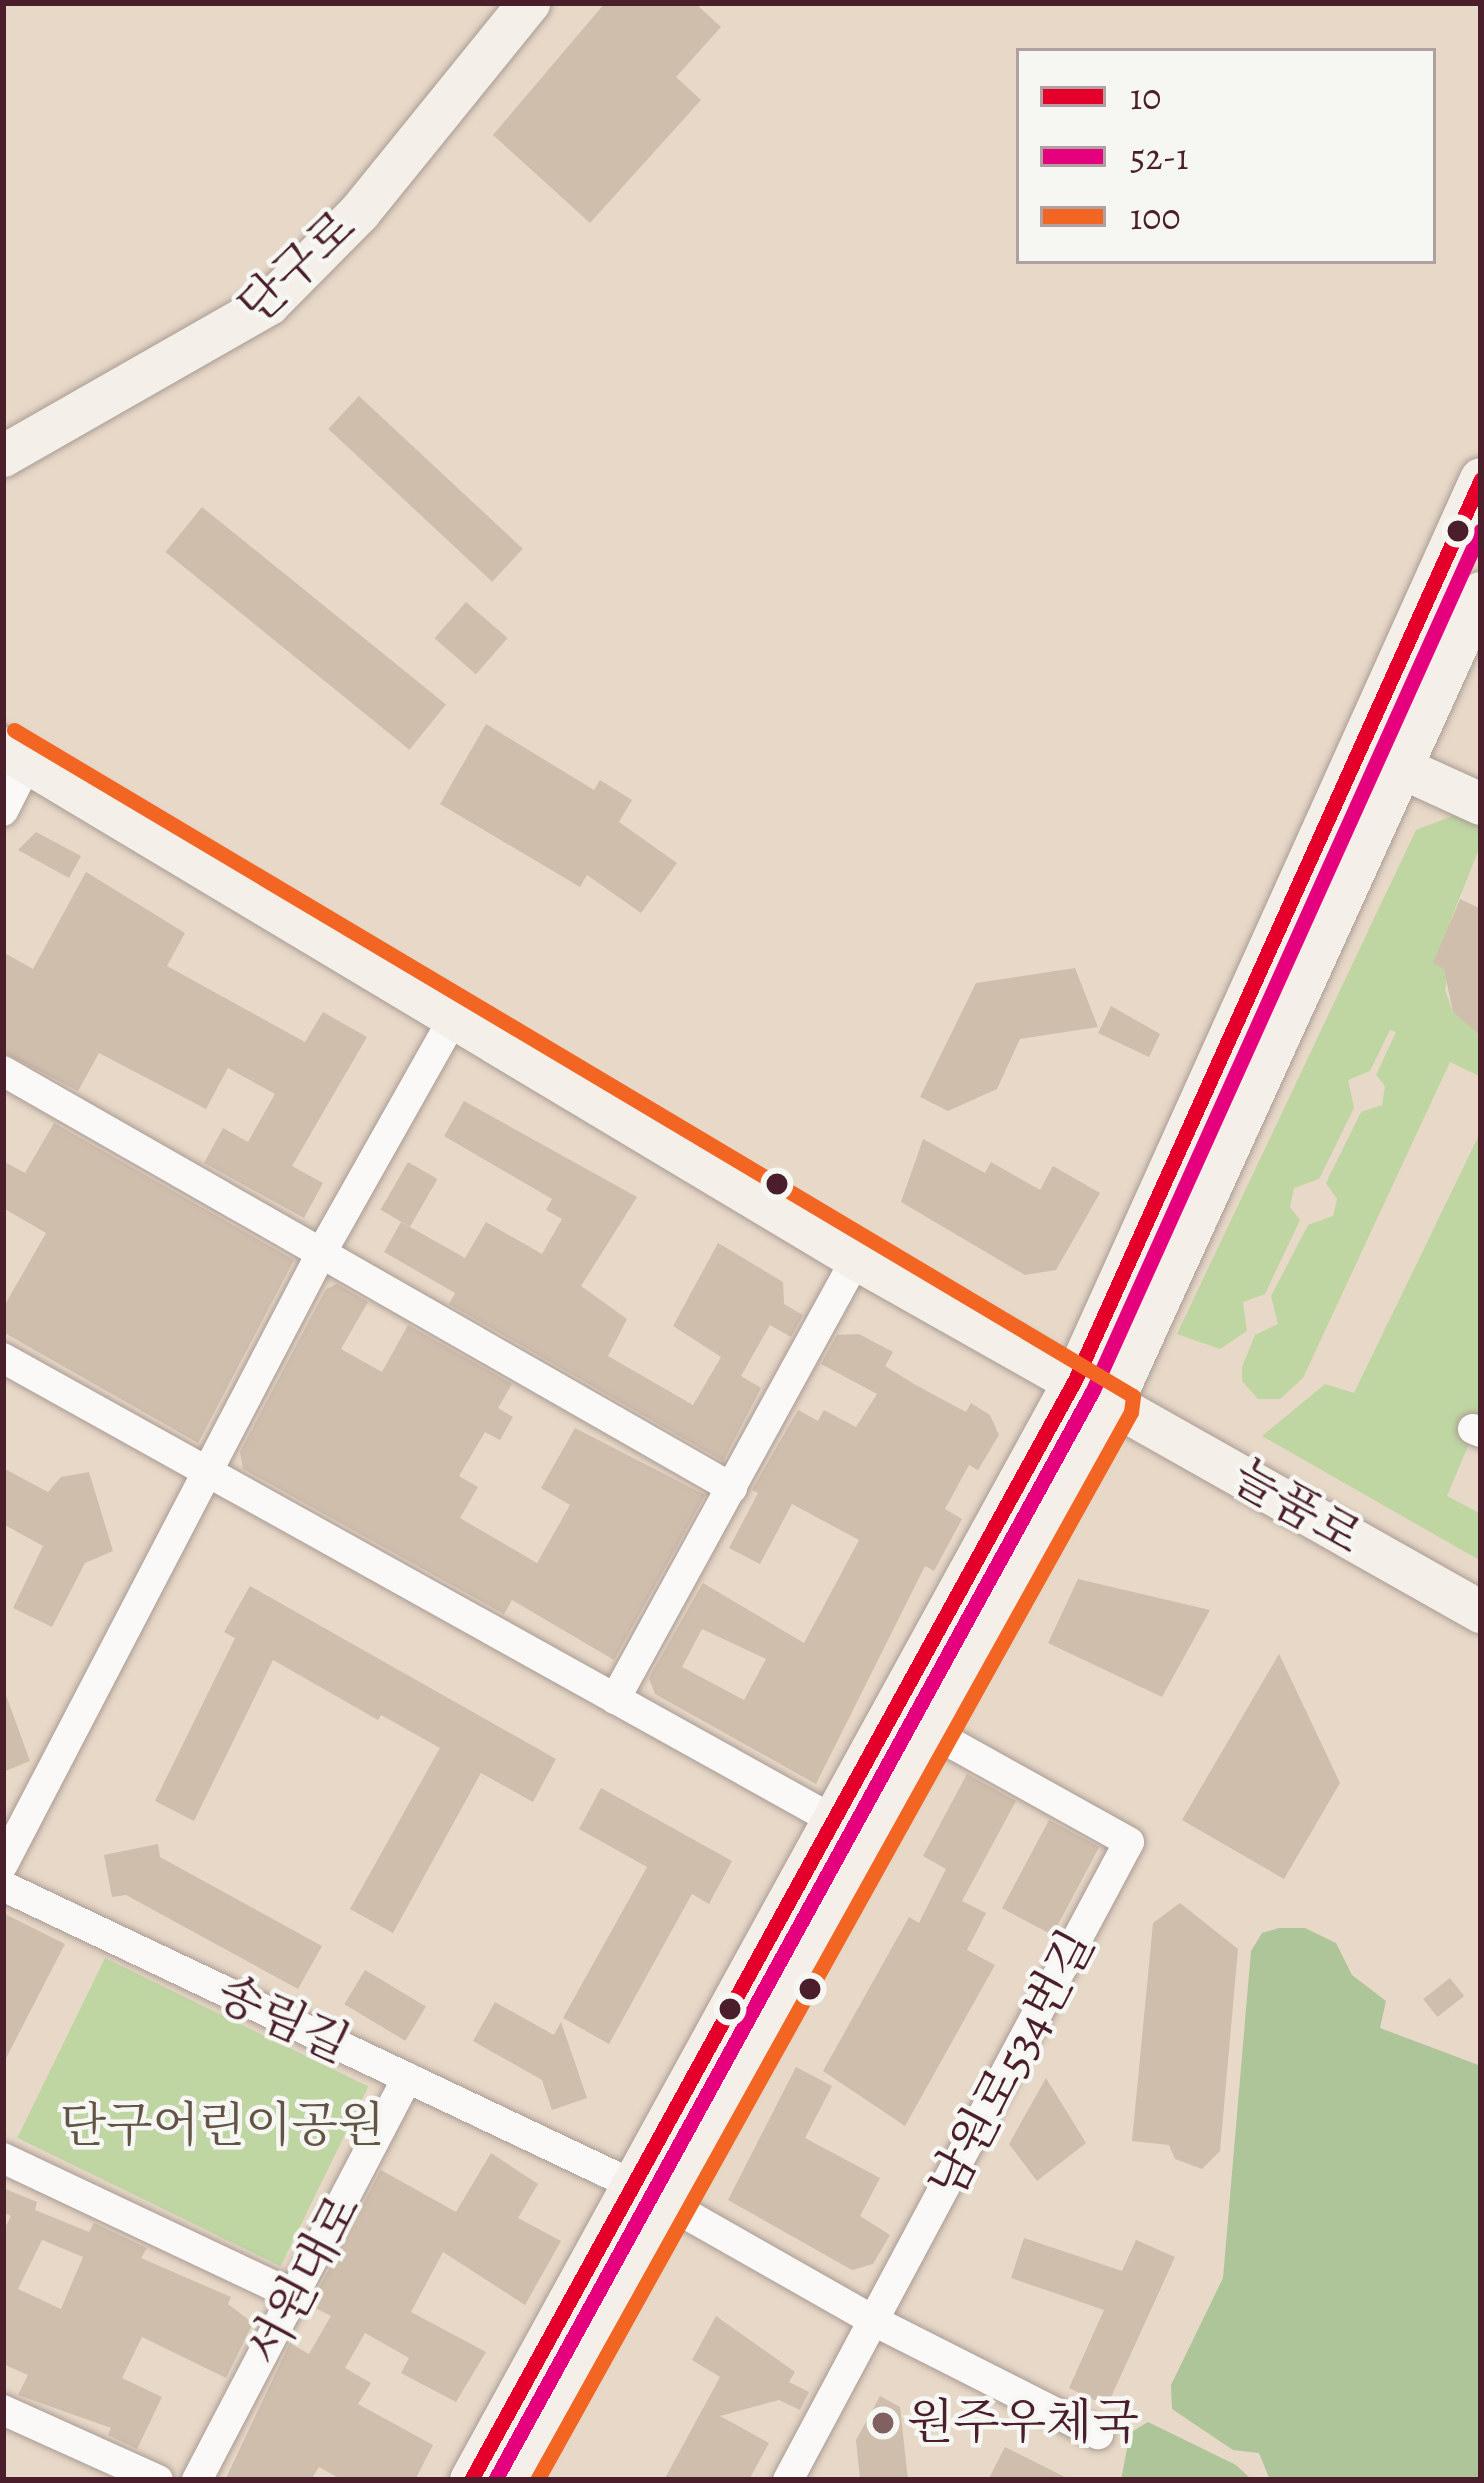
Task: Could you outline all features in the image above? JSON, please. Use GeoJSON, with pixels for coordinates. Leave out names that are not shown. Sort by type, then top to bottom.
{"type":"FeatureCollection","features":[{"type":"Feature","properties":{"kind":"street","name":"단구로"},"geometry":{"type":"LineString","coordinates":[[3,456],[268,304],[360,212],[529,3]]}},
{"type":"Feature","properties":{"kind":"street"},"geometry":{"type":"LineString","coordinates":[[513,2480],[647,2192],[837,1822],[1075,1380],[1481,479]]}},
{"type":"Feature","properties":{"kind":"street"},"geometry":{"type":"LineString","coordinates":[[471,2480],[935,1734],[1113,1402],[1481,592]]}},
{"type":"Feature","properties":{"kind":"street"},"geometry":{"type":"LineString","coordinates":[[3,811],[15,755],[856,1259],[1075,1380]]}},
{"type":"Feature","properties":{"kind":"street"},"geometry":{"type":"LineString","coordinates":[[1402,768],[1481,804]]}},
{"type":"Feature","properties":{"kind":"street"},"geometry":{"type":"LineString","coordinates":[[3,1864],[324,1248],[453,1018]]}},
{"type":"Feature","properties":{"kind":"street"},"geometry":{"type":"LineString","coordinates":[[3,1071],[324,1248],[732,1488]]}},
{"type":"Feature","properties":{"kind":"street"},"geometry":{"type":"LineString","coordinates":[[615,1700],[856,1259]]}},
{"type":"Feature","properties":{"kind":"street"},"geometry":{"type":"LineString","coordinates":[[3,1358],[837,1822]]}},
{"type":"Feature","properties":{"kind":"street","name":"늘품로"},"geometry":{"type":"LineString","coordinates":[[1075,1380],[1481,1612]]}},
{"type":"Feature","properties":{"kind":"street","name":"남원로534번길"},"geometry":{"type":"LineString","coordinates":[[788,2480],[1129,1842],[935,1734]]}},
{"type":"Feature","properties":{"kind":"street","name":"송림길"},"geometry":{"type":"LineString","coordinates":[[3,1886],[647,2192],[876,2322],[1098,2434]]}},
{"type":"Feature","properties":{"kind":"street","name":"서원대로"},"geometry":{"type":"LineString","coordinates":[[197,2480],[298,2296],[407,2078]]}},
{"type":"Feature","properties":{"kind":"street"},"geometry":{"type":"LineString","coordinates":[[3,2158],[298,2296]]}},
{"type":"Feature","properties":{"kind":"street"},"geometry":{"type":"LineString","coordinates":[[3,2410],[158,2480]]}},
{"type":"Feature","properties":{"kind":"green space"},"geometry":{"type":"Polygon","coordinates":[[[1455,815],[1481,826],[1481,844],[1449,924],[1457,928],[1445,990],[1453,1012],[1481,1033],[1481,1077],[1450,1062],[1303,1378],[1280,1399],[1258,1399],[1242,1381],[1242,1367],[1255,1335],[1278,1324],[1271,1296],[1308,1225],[1333,1216],[1337,1199],[1326,1183],[1361,1112],[1382,1105],[1385,1086],[1376,1075],[1396,1032],[1390,1030],[1370,1071],[1348,1080],[1354,1108],[1319,1179],[1294,1188],[1290,1207],[1300,1220],[1265,1294],[1243,1302],[1247,1331],[1220,1349],[1177,1334],[1416,830],[1455,815]]]}},
{"type":"Feature","properties":{"kind":"green space"},"geometry":{"type":"Polygon","coordinates":[[[1481,1131],[1481,1415],[1447,1496],[1481,1514],[1481,1561],[1262,1436],[1325,1384],[1354,1393],[1481,1131]]]}},
{"type":"Feature","properties":{"kind":"green space"},"geometry":{"type":"Polygon","coordinates":[[[1305,1928],[1336,1943],[1352,1975],[1386,2001],[1380,2028],[1481,2066],[1481,2480],[1270,2480],[1259,2453],[1233,2450],[1172,2409],[1171,2385],[1223,2278],[1251,1951],[1262,1933],[1305,1928]]]}},
{"type":"Feature","properties":{"kind":"green space","name":"단구어린이공원"},"geometry":{"type":"Polygon","coordinates":[[[105,1958],[368,2086],[281,2266],[17,2138],[105,1958]]]}},
{"type":"Feature","properties":{"kind":"green space"},"geometry":{"type":"Polygon","coordinates":[[[1148,2422],[1236,2465],[1252,2480],[1121,2480],[1130,2433],[1148,2422]]]}},
{"type":"Feature","properties":{"kind":"building"},"geometry":{"type":"Polygon","coordinates":[[[605,3],[695,3],[721,27],[676,77],[701,100],[590,223],[493,135],[605,3]]]}},
{"type":"Feature","properties":{"kind":"building"},"geometry":{"type":"Polygon","coordinates":[[[359,396],[523,549],[492,582],[328,429],[359,396]]]}},
{"type":"Feature","properties":{"kind":"building"},"geometry":{"type":"Polygon","coordinates":[[[202,507],[446,705],[410,750],[165,552],[202,507]]]}},
{"type":"Feature","properties":{"kind":"building"},"geometry":{"type":"Polygon","coordinates":[[[466,602],[508,638],[476,674],[435,638],[466,602]]]}},
{"type":"Feature","properties":{"kind":"building"},"geometry":{"type":"Polygon","coordinates":[[[486,724],[594,790],[600,780],[632,800],[619,822],[677,863],[641,913],[587,875],[580,887],[440,804],[486,724]]]}},
{"type":"Feature","properties":{"kind":"building"},"geometry":{"type":"Polygon","coordinates":[[[36,832],[81,856],[69,878],[18,850],[36,832]]]}},
{"type":"Feature","properties":{"kind":"building"},"geometry":{"type":"Polygon","coordinates":[[[86,872],[185,933],[167,966],[305,1042],[323,1012],[367,1037],[292,1166],[323,1183],[304,1218],[204,1163],[223,1128],[248,1142],[275,1094],[228,1068],[206,1109],[99,1053],[78,1091],[3,1052],[3,952],[33,969],[86,872]]]}},
{"type":"Feature","properties":{"kind":"building"},"geometry":{"type":"Polygon","coordinates":[[[1460,899],[1481,909],[1481,1036],[1453,1012],[1444,969],[1433,963],[1460,899]]]}},
{"type":"Feature","properties":{"kind":"building"},"geometry":{"type":"Polygon","coordinates":[[[1075,968],[1098,1027],[1020,1039],[997,1089],[948,1111],[920,1097],[976,983],[1075,968]]]}},
{"type":"Feature","properties":{"kind":"building"},"geometry":{"type":"Polygon","coordinates":[[[1111,1006],[1160,1034],[1149,1057],[1098,1033],[1111,1006]]]}},
{"type":"Feature","properties":{"kind":"building"},"geometry":{"type":"Polygon","coordinates":[[[464,1101],[637,1197],[581,1286],[627,1319],[608,1356],[693,1405],[721,1357],[673,1326],[718,1243],[783,1282],[784,1304],[803,1315],[791,1337],[770,1325],[741,1376],[761,1388],[723,1461],[449,1304],[455,1293],[384,1252],[401,1222],[465,1258],[486,1222],[542,1254],[562,1219],[546,1210],[552,1199],[444,1136],[464,1101]]]}},
{"type":"Feature","properties":{"kind":"building"},"geometry":{"type":"Polygon","coordinates":[[[54,1123],[294,1260],[198,1443],[3,1332],[3,1308],[46,1233],[3,1208],[3,1161],[25,1173],[54,1123]]]}},
{"type":"Feature","properties":{"kind":"building"},"geometry":{"type":"Polygon","coordinates":[[[923,1139],[985,1173],[991,1162],[1040,1190],[1053,1166],[1100,1193],[1056,1270],[1025,1275],[901,1202],[923,1139]]]}},
{"type":"Feature","properties":{"kind":"building"},"geometry":{"type":"Polygon","coordinates":[[[408,1162],[437,1179],[410,1227],[380,1210],[408,1162]]]}},
{"type":"Feature","properties":{"kind":"building"},"geometry":{"type":"Polygon","coordinates":[[[337,1284],[368,1302],[341,1349],[382,1372],[408,1325],[512,1384],[498,1408],[513,1417],[500,1440],[485,1432],[459,1476],[478,1487],[460,1518],[537,1563],[570,1505],[541,1488],[575,1428],[705,1495],[614,1660],[512,1600],[504,1614],[243,1469],[240,1452],[326,1289],[337,1284]]]}},
{"type":"Feature","properties":{"kind":"building"},"geometry":{"type":"Polygon","coordinates":[[[859,1334],[893,1352],[885,1366],[966,1412],[971,1403],[990,1415],[999,1435],[978,1470],[969,1465],[945,1509],[962,1519],[934,1571],[925,1566],[816,1784],[655,1694],[649,1678],[703,1583],[804,1643],[859,1540],[792,1504],[760,1564],[729,1548],[758,1493],[752,1490],[798,1410],[818,1421],[824,1410],[856,1427],[877,1394],[821,1364],[837,1335],[859,1334]],[[702,1629],[682,1667],[744,1700],[766,1659],[702,1629]]]}},
{"type":"Feature","properties":{"kind":"building"},"geometry":{"type":"Polygon","coordinates":[[[3,1468],[48,1492],[61,1477],[89,1472],[113,1551],[85,1563],[52,1627],[13,1608],[43,1546],[3,1524],[3,1468]]]}},
{"type":"Feature","properties":{"kind":"building"},"geometry":{"type":"Polygon","coordinates":[[[1078,1579],[1210,1610],[1162,1697],[1048,1643],[1078,1579]]]}},
{"type":"Feature","properties":{"kind":"building"},"geometry":{"type":"Polygon","coordinates":[[[250,1586],[556,1759],[533,1802],[481,1773],[393,1933],[350,1909],[440,1748],[381,1715],[378,1720],[273,1660],[194,1821],[155,1801],[235,1638],[224,1632],[250,1586]]]}},
{"type":"Feature","properties":{"kind":"building"},"geometry":{"type":"Polygon","coordinates":[[[1279,1654],[1340,1783],[1284,1879],[1182,1820],[1279,1654]]]}},
{"type":"Feature","properties":{"kind":"building"},"geometry":{"type":"Polygon","coordinates":[[[3,1687],[30,1761],[3,1772],[3,1687]]]}},
{"type":"Feature","properties":{"kind":"building"},"geometry":{"type":"Polygon","coordinates":[[[967,1774],[1016,1801],[962,1901],[986,1913],[967,1950],[995,1965],[905,2126],[823,2071],[909,1917],[919,1923],[946,1869],[923,1856],[967,1774]]]}},
{"type":"Feature","properties":{"kind":"building"},"geometry":{"type":"Polygon","coordinates":[[[601,1788],[732,1861],[709,1904],[692,1894],[609,2044],[563,2018],[647,1867],[579,1829],[601,1788]]]}},
{"type":"Feature","properties":{"kind":"building"},"geometry":{"type":"Polygon","coordinates":[[[1049,1820],[1099,1847],[1052,1935],[1002,1908],[1049,1820]]]}},
{"type":"Feature","properties":{"kind":"building"},"geometry":{"type":"Polygon","coordinates":[[[158,1844],[160,1857],[322,1946],[298,1989],[126,1895],[112,1897],[104,1855],[158,1844]]]}},
{"type":"Feature","properties":{"kind":"building"},"geometry":{"type":"Polygon","coordinates":[[[1180,1903],[1238,1949],[1220,2151],[1202,2169],[1175,2159],[1169,2145],[1132,2141],[1153,1923],[1180,1903]]]}},
{"type":"Feature","properties":{"kind":"building"},"geometry":{"type":"Polygon","coordinates":[[[3,1913],[65,1944],[3,2064],[3,1913]]]}},
{"type":"Feature","properties":{"kind":"building"},"geometry":{"type":"Polygon","coordinates":[[[365,1970],[426,2007],[405,2041],[344,2004],[365,1970]]]}},
{"type":"Feature","properties":{"kind":"building"},"geometry":{"type":"Polygon","coordinates":[[[1450,1978],[1464,1996],[1437,2017],[1423,1999],[1450,1978]]]}},
{"type":"Feature","properties":{"kind":"building"},"geometry":{"type":"Polygon","coordinates":[[[495,2002],[554,2035],[561,2022],[587,2098],[552,2110],[542,2080],[473,2041],[495,2002]]]}},
{"type":"Feature","properties":{"kind":"building"},"geometry":{"type":"Polygon","coordinates":[[[796,2067],[832,2086],[805,2138],[880,2178],[860,2216],[890,2235],[873,2264],[852,2270],[728,2200],[796,2067]]]}},
{"type":"Feature","properties":{"kind":"building"},"geometry":{"type":"Polygon","coordinates":[[[1046,2078],[1086,2143],[1037,2181],[1009,2144],[1046,2078]]]}},
{"type":"Feature","properties":{"kind":"building"},"geometry":{"type":"Polygon","coordinates":[[[491,2153],[538,2184],[518,2218],[561,2241],[525,2305],[443,2252],[411,2312],[486,2352],[456,2402],[401,2373],[409,2358],[365,2333],[345,2368],[371,2383],[358,2404],[433,2445],[415,2480],[342,2480],[319,2467],[311,2480],[225,2480],[290,2343],[309,2354],[331,2316],[313,2307],[316,2294],[381,2170],[456,2212],[491,2153]]]}},
{"type":"Feature","properties":{"kind":"building"},"geometry":{"type":"Polygon","coordinates":[[[3,2188],[37,2202],[35,2210],[89,2232],[94,2223],[147,2248],[141,2258],[231,2297],[228,2304],[253,2323],[226,2378],[142,2337],[122,2378],[162,2397],[137,2449],[108,2435],[111,2428],[18,2395],[28,2375],[3,2364],[3,2232],[11,2216],[3,2212],[3,2188]],[[42,2240],[18,2289],[61,2309],[83,2257],[42,2240]]]}},
{"type":"Feature","properties":{"kind":"building"},"geometry":{"type":"Polygon","coordinates":[[[1024,2238],[1122,2271],[1136,2240],[1175,2257],[1107,2406],[1069,2388],[1104,2310],[1011,2278],[1024,2238]]]}},
{"type":"Feature","properties":{"kind":"building"},"geometry":{"type":"Polygon","coordinates":[[[716,2316],[795,2372],[789,2382],[809,2392],[800,2410],[779,2400],[720,2416],[769,2443],[749,2480],[664,2480],[720,2377],[692,2360],[716,2316]]]}},
{"type":"Feature","properties":{"kind":"building","name":"원주우체국"},"geometry":{"type":"Polygon","coordinates":[[[880,2396],[900,2407],[908,2480],[860,2480],[856,2440],[880,2396]]]}},
{"type":"Feature","properties":{"kind":"building"},"geometry":{"type":"Polygon","coordinates":[[[1005,2447],[1071,2480],[988,2480],[1005,2447]]]}},
{"type":"Feature","properties":{"kind":"transit line","name":"10"},"geometry":{"type":"LineString","coordinates":[[471,2480],[1075,1380],[1481,479]]}},
{"type":"Feature","properties":{"kind":"transit line","name":"52-1"},"geometry":{"type":"LineString","coordinates":[[495,2480],[1093,1390],[1481,530]]}},
{"type":"Feature","properties":{"kind":"transit line","name":"100"},"geometry":{"type":"LineString","coordinates":[[14,730],[1133,1396],[1131,1412],[537,2480]]}},
{"type":"Feature","properties":{"kind":"place","name":"원주우체국"},"geometry":{"type":"Point","coordinates":[883,2423]}}]}
